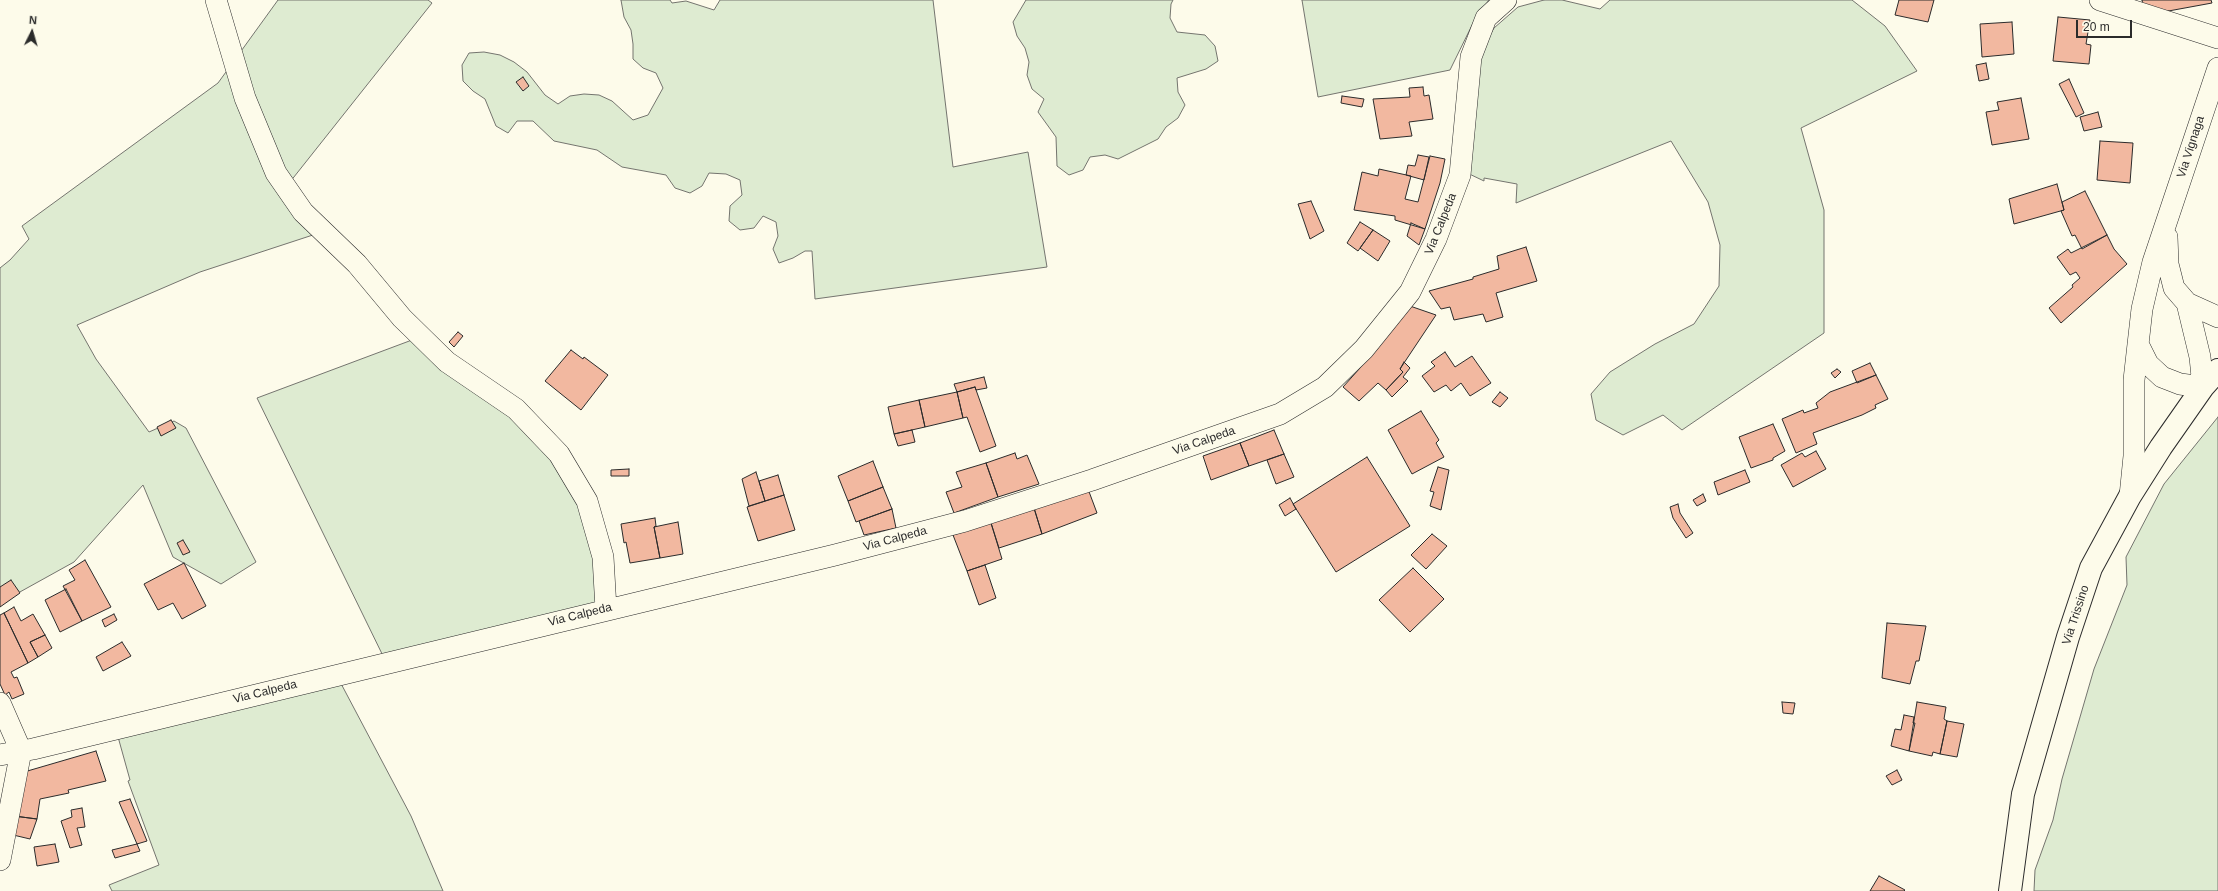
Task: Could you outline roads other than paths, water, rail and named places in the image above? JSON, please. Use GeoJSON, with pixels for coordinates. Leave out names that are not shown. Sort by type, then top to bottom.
{"type":"FeatureCollection","features":[{"type":"Feature","properties":{"kind":"main road","name":"Via Trissino"},"geometry":{"type":"LineString","coordinates":[[2010,891],[2023,794],[2068,637],[2091,568],[2130,496],[2160,447],[2203,387],[2218,370]]}},
{"type":"Feature","properties":{"kind":"street"},"geometry":{"type":"LineString","coordinates":[[216,0],[245,98],[276,173],[303,212],[357,264],[402,318],[447,362],[516,409],[559,454],[587,501],[603,557],[606,608]]}},
{"type":"Feature","properties":{"kind":"street","name":"Via Calpeda"},"geometry":{"type":"LineString","coordinates":[[0,755],[21,752],[606,608],[835,555],[965,521],[1092,480],[1280,414],[1325,387],[1364,349],[1410,292],[1436,239],[1460,175],[1471,57],[1486,18],[1506,0]]}},
{"type":"Feature","properties":{"kind":"street"},"geometry":{"type":"LineString","coordinates":[[2100,0],[2218,38]]}},
{"type":"Feature","properties":{"kind":"street","name":"Via Vignaga"},"geometry":{"type":"LineString","coordinates":[[2130,496],[2134,456],[2134,380],[2142,309],[2153,262],[2166,226],[2196,129],[2218,68]]}},
{"type":"Feature","properties":{"kind":"street","name":"Via Vignaga"},"geometry":{"type":"LineString","coordinates":[[2166,226],[2168,264],[2174,288],[2187,304],[2200,357],[2203,387]]}},
{"type":"Feature","properties":{"kind":"street","name":"Via Vignaga"},"geometry":{"type":"LineString","coordinates":[[2187,304],[2218,317]]}},
{"type":"Feature","properties":{"kind":"street"},"geometry":{"type":"LineString","coordinates":[[2138,344],[2148,364],[2162,377],[2180,384],[2203,387]]}},
{"type":"Feature","properties":{"kind":"street"},"geometry":{"type":"LineString","coordinates":[[0,702],[21,752],[0,860]]}}]}
